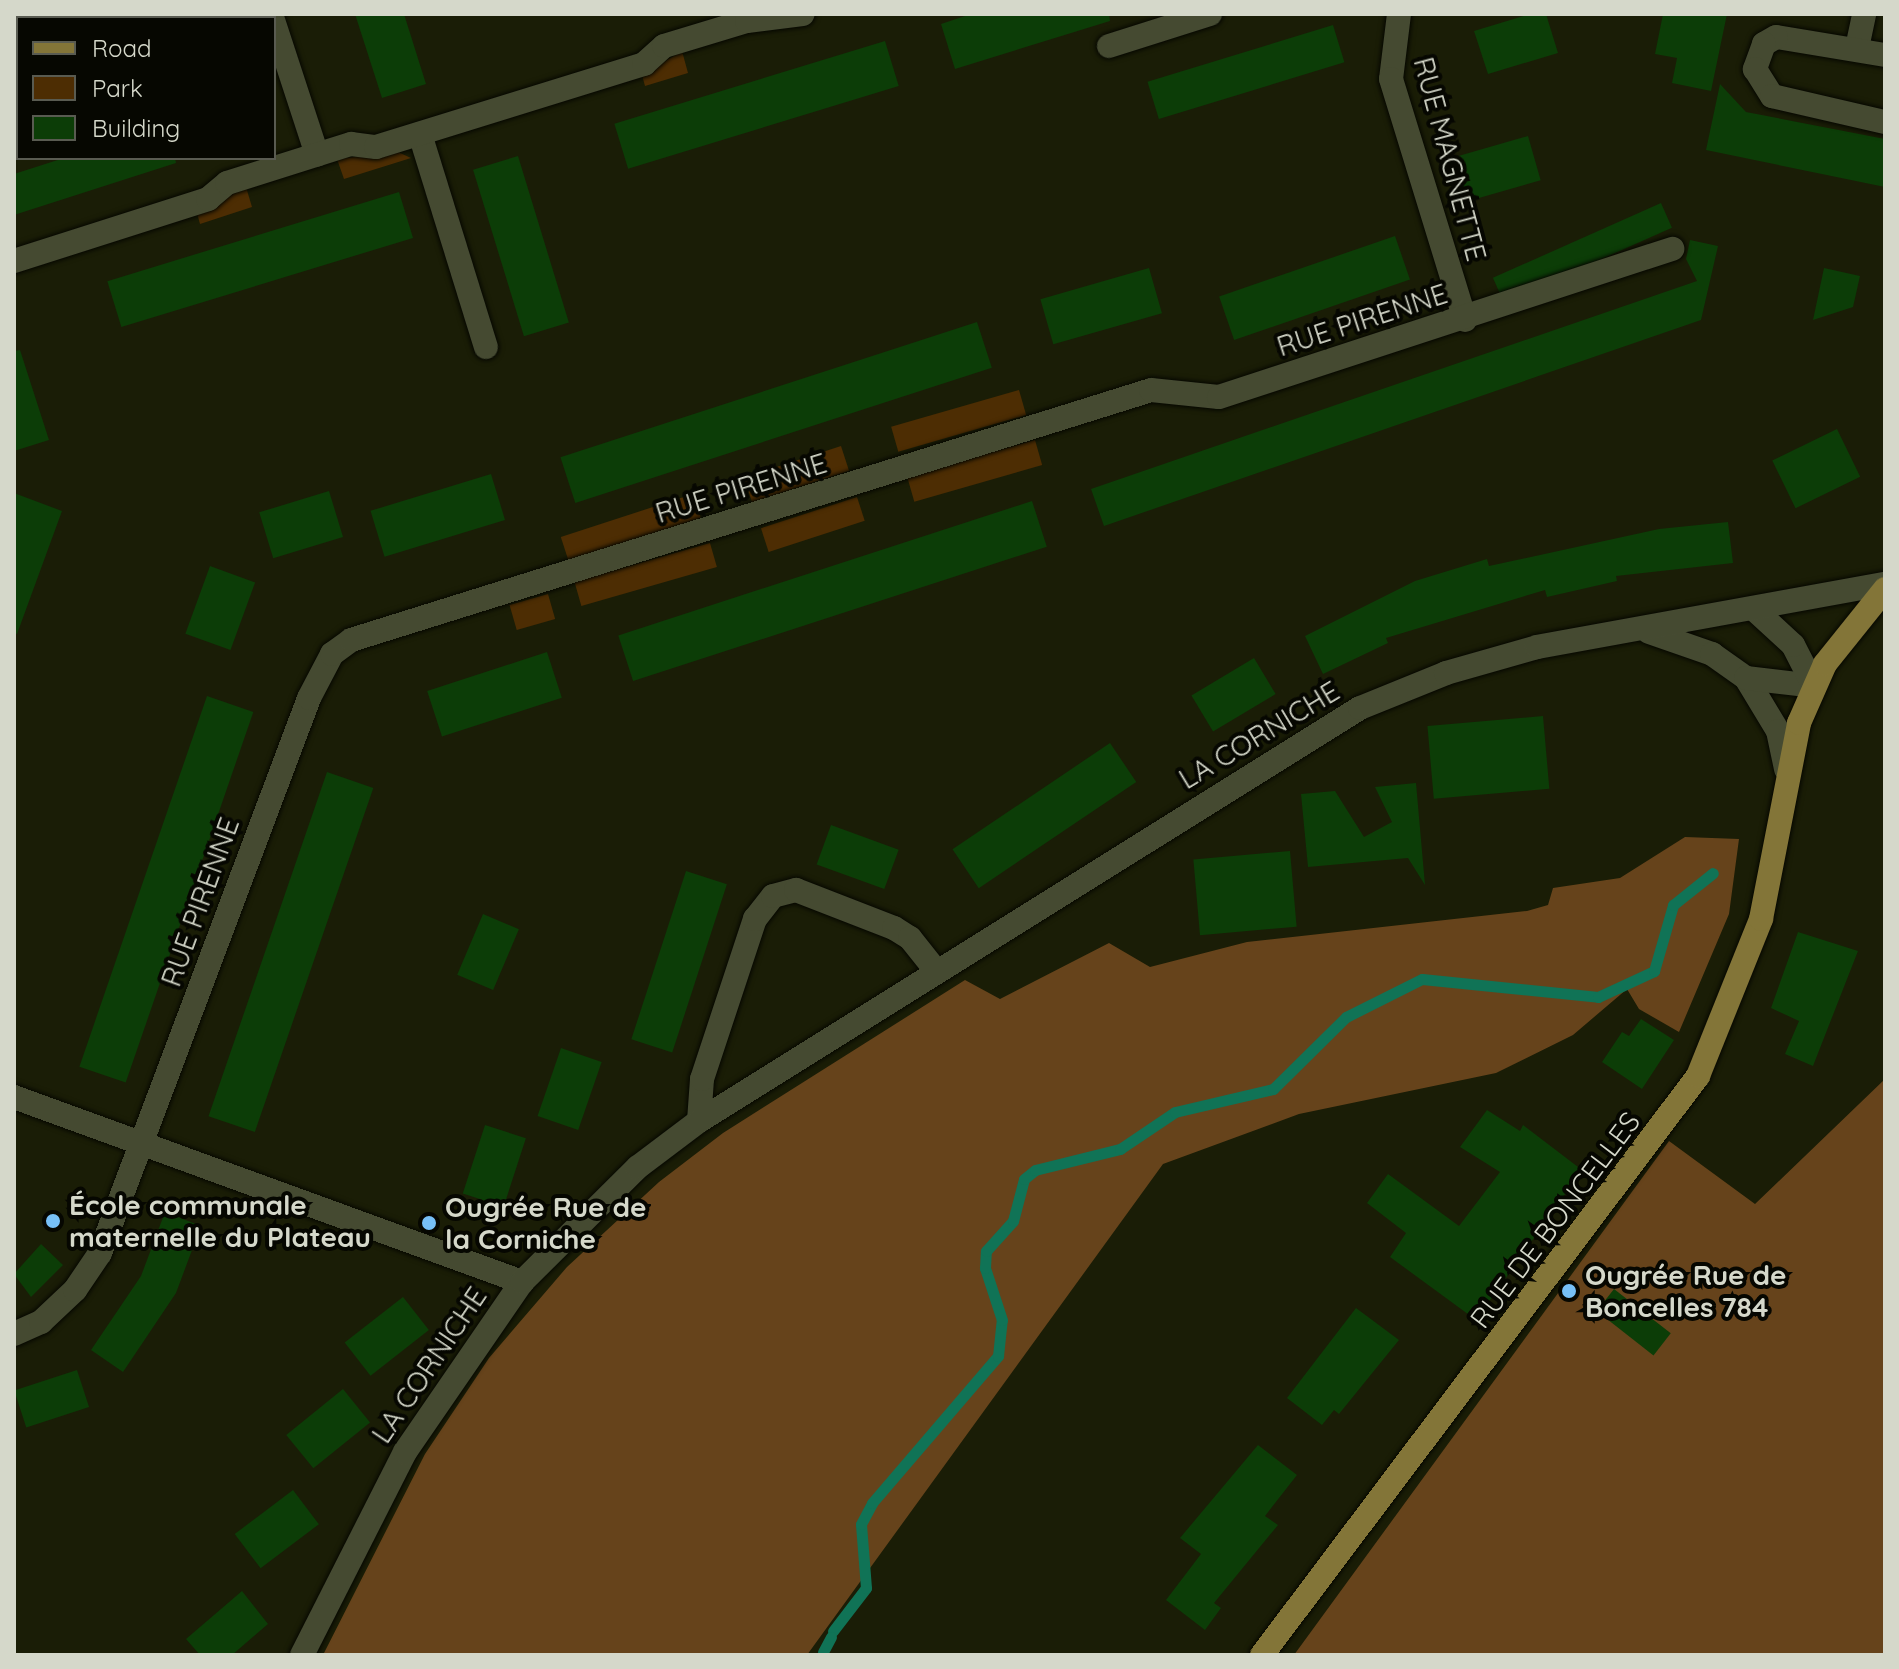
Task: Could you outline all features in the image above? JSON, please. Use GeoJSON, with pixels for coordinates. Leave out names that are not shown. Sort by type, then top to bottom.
{"type":"FeatureCollection","features":[{"type":"Feature","properties":{"kind":"main road","name":"RUE DE BONCELLES"},"geometry":{"type":"LineString","coordinates":[[1262,1655],[1698,1076],[1761,919],[1786,769],[1814,686],[1849,629],[1885,586]]}},
{"type":"Feature","properties":{"kind":"street"},"geometry":{"type":"LineString","coordinates":[[14,261],[208,199],[227,183],[317,155],[420,134],[644,64],[664,46],[702,24],[803,14]]}},
{"type":"Feature","properties":{"kind":"street"},"geometry":{"type":"LineString","coordinates":[[1109,46],[1210,14]]}},
{"type":"Feature","properties":{"kind":"street","name":"RUE MAGNETTE"},"geometry":{"type":"LineString","coordinates":[[1399,14],[1391,79],[1465,320]]}},
{"type":"Feature","properties":{"kind":"street"},"geometry":{"type":"LineString","coordinates":[[1857,48],[1864,14]]}},
{"type":"Feature","properties":{"kind":"street"},"geometry":{"type":"LineString","coordinates":[[276,29],[317,155]]}},
{"type":"Feature","properties":{"kind":"street"},"geometry":{"type":"LineString","coordinates":[[1885,55],[1776,37],[1756,56],[1757,81],[1786,101],[1885,122]]}},
{"type":"Feature","properties":{"kind":"street"},"geometry":{"type":"LineString","coordinates":[[420,134],[486,347]]}},
{"type":"Feature","properties":{"kind":"street","name":"RUE PIRENNE"},"geometry":{"type":"LineString","coordinates":[[14,1334],[41,1322],[75,1290],[100,1253],[309,698],[332,654],[351,640],[1151,390],[1219,397],[1465,320],[1672,249]]}},
{"type":"Feature","properties":{"kind":"street","name":"LA CORNICHE"},"geometry":{"type":"LineString","coordinates":[[302,1655],[405,1452],[522,1282],[638,1167],[699,1121],[1360,708],[1499,657],[1885,586]]}},
{"type":"Feature","properties":{"kind":"street"},"geometry":{"type":"LineString","coordinates":[[1754,609],[1793,645],[1814,686]]}},
{"type":"Feature","properties":{"kind":"street","name":"LA CORNICHE"},"geometry":{"type":"LineString","coordinates":[[1647,631],[1712,654],[1746,678],[1778,731],[1786,769]]}},
{"type":"Feature","properties":{"kind":"street","name":"LA CORNICHE"},"geometry":{"type":"LineString","coordinates":[[1746,678],[1814,686]]}},
{"type":"Feature","properties":{"kind":"street"},"geometry":{"type":"LineString","coordinates":[[699,1121],[698,1096],[718,1029],[755,919],[773,896],[796,890],[894,928],[910,938],[937,972]]}},
{"type":"Feature","properties":{"kind":"street"},"geometry":{"type":"LineString","coordinates":[[14,1097],[522,1282]]}},
{"type":"Feature","properties":{"kind":"green space"},"geometry":{"type":"Polygon","coordinates":[[[682,51],[688,73],[645,86],[642,75],[682,51]]]}},
{"type":"Feature","properties":{"kind":"green space"},"geometry":{"type":"Polygon","coordinates":[[[398,152],[411,158],[344,179],[337,159],[398,152]]]}},
{"type":"Feature","properties":{"kind":"green space"},"geometry":{"type":"Polygon","coordinates":[[[246,187],[252,207],[200,224],[197,213],[246,187]]]}},
{"type":"Feature","properties":{"kind":"green space"},"geometry":{"type":"Polygon","coordinates":[[[1019,390],[1026,415],[898,452],[891,427],[1019,390]]]}},
{"type":"Feature","properties":{"kind":"green space"},"geometry":{"type":"Polygon","coordinates":[[[1035,440],[1042,465],[914,502],[907,477],[1035,440]]]}},
{"type":"Feature","properties":{"kind":"green space"},"geometry":{"type":"Polygon","coordinates":[[[841,446],[849,471],[752,502],[744,478],[841,446]]]}},
{"type":"Feature","properties":{"kind":"green space"},"geometry":{"type":"Polygon","coordinates":[[[693,494],[701,518],[569,561],[561,537],[693,494]]]}},
{"type":"Feature","properties":{"kind":"green space"},"geometry":{"type":"Polygon","coordinates":[[[857,497],[865,521],[769,552],[761,528],[857,497]]]}},
{"type":"Feature","properties":{"kind":"green space"},"geometry":{"type":"Polygon","coordinates":[[[710,543],[717,567],[581,606],[574,582],[710,543]]]}},
{"type":"Feature","properties":{"kind":"green space"},"geometry":{"type":"Polygon","coordinates":[[[548,594],[555,619],[517,630],[510,605],[548,594]]]}},
{"type":"Feature","properties":{"kind":"shaded area"},"geometry":{"type":"Polygon","coordinates":[[[1685,837],[1739,839],[1729,914],[1679,1032],[1639,1009],[1627,989],[1573,1035],[1496,1073],[1299,1114],[1163,1164],[807,1655],[323,1655],[425,1454],[489,1358],[567,1267],[659,1182],[723,1133],[965,980],[1000,999],[1109,943],[1150,967],[1247,942],[1527,911],[1548,905],[1553,888],[1620,878],[1685,837]]]}},
{"type":"Feature","properties":{"kind":"shaded area"},"geometry":{"type":"Polygon","coordinates":[[[1885,1079],[1885,1655],[1294,1655],[1669,1141],[1755,1204],[1885,1079]]]}},
{"type":"Feature","properties":{"kind":"building"},"geometry":{"type":"Polygon","coordinates":[[[355,14],[404,14],[426,84],[382,98],[355,14]]]}},
{"type":"Feature","properties":{"kind":"building"},"geometry":{"type":"Polygon","coordinates":[[[971,14],[1109,14],[1110,21],[955,69],[941,24],[971,14]]]}},
{"type":"Feature","properties":{"kind":"building"},"geometry":{"type":"Polygon","coordinates":[[[1530,14],[1546,14],[1558,53],[1488,74],[1474,31],[1530,14]]]}},
{"type":"Feature","properties":{"kind":"building"},"geometry":{"type":"Polygon","coordinates":[[[1663,14],[1727,14],[1711,91],[1672,83],[1677,58],[1655,54],[1663,14]]]}},
{"type":"Feature","properties":{"kind":"building"},"geometry":{"type":"Polygon","coordinates":[[[1333,25],[1344,62],[1159,119],[1147,82],[1333,25]]]}},
{"type":"Feature","properties":{"kind":"building"},"geometry":{"type":"Polygon","coordinates":[[[885,41],[899,86],[628,169],[614,124],[885,41]]]}},
{"type":"Feature","properties":{"kind":"building"},"geometry":{"type":"Polygon","coordinates":[[[1720,84],[1746,112],[1885,139],[1885,187],[1706,150],[1720,84]]]}},
{"type":"Feature","properties":{"kind":"building"},"geometry":{"type":"Polygon","coordinates":[[[1528,136],[1541,180],[1468,201],[1455,157],[1528,136]]]}},
{"type":"Feature","properties":{"kind":"building"},"geometry":{"type":"Polygon","coordinates":[[[518,156],[569,322],[524,336],[473,170],[518,156]]]}},
{"type":"Feature","properties":{"kind":"building"},"geometry":{"type":"Polygon","coordinates":[[[58,160],[175,160],[176,163],[14,215],[14,174],[58,160]]]}},
{"type":"Feature","properties":{"kind":"building"},"geometry":{"type":"Polygon","coordinates":[[[399,192],[413,238],[121,327],[107,281],[399,192]]]}},
{"type":"Feature","properties":{"kind":"building"},"geometry":{"type":"Polygon","coordinates":[[[1661,203],[1672,228],[1504,303],[1493,278],[1661,203]]]}},
{"type":"Feature","properties":{"kind":"building"},"geometry":{"type":"Polygon","coordinates":[[[1395,236],[1410,279],[1234,340],[1219,297],[1395,236]]]}},
{"type":"Feature","properties":{"kind":"building"},"geometry":{"type":"Polygon","coordinates":[[[1690,240],[1718,246],[1701,320],[1104,526],[1091,489],[1697,281],[1686,259],[1690,240]]]}},
{"type":"Feature","properties":{"kind":"building"},"geometry":{"type":"Polygon","coordinates":[[[1149,268],[1162,313],[1053,344],[1040,299],[1149,268]]]}},
{"type":"Feature","properties":{"kind":"building"},"geometry":{"type":"Polygon","coordinates":[[[1824,268],[1860,276],[1853,307],[1813,320],[1824,268]]]}},
{"type":"Feature","properties":{"kind":"building"},"geometry":{"type":"Polygon","coordinates":[[[977,322],[992,368],[575,503],[560,457],[977,322]]]}},
{"type":"Feature","properties":{"kind":"building"},"geometry":{"type":"Polygon","coordinates":[[[20,350],[49,440],[14,451],[14,351],[20,350]]]}},
{"type":"Feature","properties":{"kind":"building"},"geometry":{"type":"Polygon","coordinates":[[[1837,429],[1860,477],[1796,508],[1772,461],[1837,429]]]}},
{"type":"Feature","properties":{"kind":"building"},"geometry":{"type":"Polygon","coordinates":[[[491,474],[505,520],[385,557],[371,511],[491,474]]]}},
{"type":"Feature","properties":{"kind":"building"},"geometry":{"type":"Polygon","coordinates":[[[329,491],[343,537],[273,558],[259,512],[329,491]]]}},
{"type":"Feature","properties":{"kind":"building"},"geometry":{"type":"Polygon","coordinates":[[[14,493],[62,511],[17,634],[14,633],[14,493]]]}},
{"type":"Feature","properties":{"kind":"building"},"geometry":{"type":"Polygon","coordinates":[[[1032,501],[1047,547],[633,681],[618,635],[1032,501]]]}},
{"type":"Feature","properties":{"kind":"building"},"geometry":{"type":"Polygon","coordinates":[[[1728,522],[1733,563],[1616,576],[1617,581],[1547,597],[1545,590],[1386,638],[1388,643],[1323,674],[1305,636],[1415,581],[1487,559],[1489,566],[1659,529],[1728,522]]]}},
{"type":"Feature","properties":{"kind":"building"},"geometry":{"type":"Polygon","coordinates":[[[210,566],[255,582],[230,650],[185,634],[210,566]]]}},
{"type":"Feature","properties":{"kind":"building"},"geometry":{"type":"Polygon","coordinates":[[[547,652],[562,698],[442,737],[427,691],[547,652]]]}},
{"type":"Feature","properties":{"kind":"building"},"geometry":{"type":"Polygon","coordinates":[[[1254,658],[1276,694],[1213,732],[1191,696],[1254,658]]]}},
{"type":"Feature","properties":{"kind":"building"},"geometry":{"type":"Polygon","coordinates":[[[207,696],[253,712],[126,1083],[79,1067],[207,696]]]}},
{"type":"Feature","properties":{"kind":"building"},"geometry":{"type":"Polygon","coordinates":[[[1543,716],[1549,789],[1434,799],[1427,726],[1543,716]]]}},
{"type":"Feature","properties":{"kind":"building"},"geometry":{"type":"Polygon","coordinates":[[[1110,743],[1136,782],[979,888],[952,849],[1110,743]]]}},
{"type":"Feature","properties":{"kind":"building"},"geometry":{"type":"Polygon","coordinates":[[[327,772],[373,788],[255,1132],[208,1116],[327,772]]]}},
{"type":"Feature","properties":{"kind":"building"},"geometry":{"type":"Polygon","coordinates":[[[1416,783],[1425,885],[1408,858],[1308,867],[1301,794],[1335,791],[1364,837],[1392,822],[1375,787],[1416,783]]]}},
{"type":"Feature","properties":{"kind":"building"},"geometry":{"type":"Polygon","coordinates":[[[831,825],[899,850],[884,889],[817,864],[831,825]]]}},
{"type":"Feature","properties":{"kind":"building"},"geometry":{"type":"Polygon","coordinates":[[[1290,851],[1297,927],[1200,935],[1193,859],[1290,851]]]}},
{"type":"Feature","properties":{"kind":"building"},"geometry":{"type":"Polygon","coordinates":[[[686,871],[727,884],[672,1053],[631,1039],[686,871]]]}},
{"type":"Feature","properties":{"kind":"building"},"geometry":{"type":"Polygon","coordinates":[[[483,914],[519,929],[493,990],[457,975],[483,914]]]}},
{"type":"Feature","properties":{"kind":"building"},"geometry":{"type":"Polygon","coordinates":[[[1798,932],[1858,951],[1813,1066],[1785,1054],[1799,1021],[1771,1008],[1798,932]]]}},
{"type":"Feature","properties":{"kind":"building"},"geometry":{"type":"Polygon","coordinates":[[[1641,1019],[1674,1040],[1642,1089],[1602,1062],[1622,1032],[1629,1036],[1641,1019]]]}},
{"type":"Feature","properties":{"kind":"building"},"geometry":{"type":"Polygon","coordinates":[[[561,1048],[602,1062],[578,1130],[538,1116],[561,1048]]]}},
{"type":"Feature","properties":{"kind":"building"},"geometry":{"type":"Polygon","coordinates":[[[1487,1110],[1520,1131],[1523,1125],[1582,1170],[1476,1320],[1390,1257],[1406,1233],[1367,1203],[1388,1174],[1459,1226],[1500,1172],[1460,1147],[1487,1110]]]}},
{"type":"Feature","properties":{"kind":"building"},"geometry":{"type":"Polygon","coordinates":[[[485,1125],[526,1138],[504,1207],[463,1193],[485,1125]]]}},
{"type":"Feature","properties":{"kind":"building"},"geometry":{"type":"Polygon","coordinates":[[[165,1212],[201,1226],[176,1293],[123,1372],[91,1350],[141,1276],[165,1212]]]}},
{"type":"Feature","properties":{"kind":"building"},"geometry":{"type":"Polygon","coordinates":[[[41,1244],[63,1265],[31,1297],[14,1274],[41,1244]]]}},
{"type":"Feature","properties":{"kind":"building"},"geometry":{"type":"Polygon","coordinates":[[[1614,1289],[1671,1333],[1653,1355],[1597,1311],[1614,1289]]]}},
{"type":"Feature","properties":{"kind":"building"},"geometry":{"type":"Polygon","coordinates":[[[403,1297],[429,1330],[371,1376],[345,1343],[403,1297]]]}},
{"type":"Feature","properties":{"kind":"building"},"geometry":{"type":"Polygon","coordinates":[[[1356,1308],[1399,1340],[1339,1414],[1334,1410],[1322,1425],[1287,1398],[1356,1308]]]}},
{"type":"Feature","properties":{"kind":"building"},"geometry":{"type":"Polygon","coordinates":[[[77,1370],[89,1407],[26,1427],[14,1390],[77,1370]]]}},
{"type":"Feature","properties":{"kind":"building"},"geometry":{"type":"Polygon","coordinates":[[[343,1389],[370,1422],[313,1468],[286,1435],[343,1389]]]}},
{"type":"Feature","properties":{"kind":"building"},"geometry":{"type":"Polygon","coordinates":[[[1258,1445],[1297,1475],[1265,1516],[1278,1525],[1214,1603],[1221,1608],[1205,1630],[1166,1600],[1201,1554],[1180,1538],[1258,1445]]]}},
{"type":"Feature","properties":{"kind":"building"},"geometry":{"type":"Polygon","coordinates":[[[293,1490],[319,1524],[261,1568],[235,1534],[293,1490]]]}},
{"type":"Feature","properties":{"kind":"building"},"geometry":{"type":"Polygon","coordinates":[[[242,1591],[268,1624],[232,1655],[200,1655],[186,1639],[242,1591]]]}},
{"type":"Feature","properties":{"kind":"waterway"},"geometry":{"type":"LineString","coordinates":[[833,1631],[866,1588],[861,1524],[872,1503],[998,1356],[1002,1320],[985,1268],[986,1251],[1013,1221],[1024,1179],[1035,1170],[1120,1149],[1175,1112],[1273,1089],[1346,1017],[1422,979],[1598,997],[1654,971],[1673,905],[1713,873]]}},
{"type":"Feature","properties":{"kind":"waterway"},"geometry":{"type":"LineString","coordinates":[[823,1652],[831,1637]]}},
{"type":"Feature","properties":{"kind":"place","name":"École communale maternelle du Plateau"},"geometry":{"type":"Point","coordinates":[53,1221]}},
{"type":"Feature","properties":{"kind":"place","name":"Ougrée Rue de la Corniche"},"geometry":{"type":"Point","coordinates":[429,1223]}},
{"type":"Feature","properties":{"kind":"place","name":"Ougrée Rue de Boncelles 784"},"geometry":{"type":"Point","coordinates":[1569,1291]}}]}
